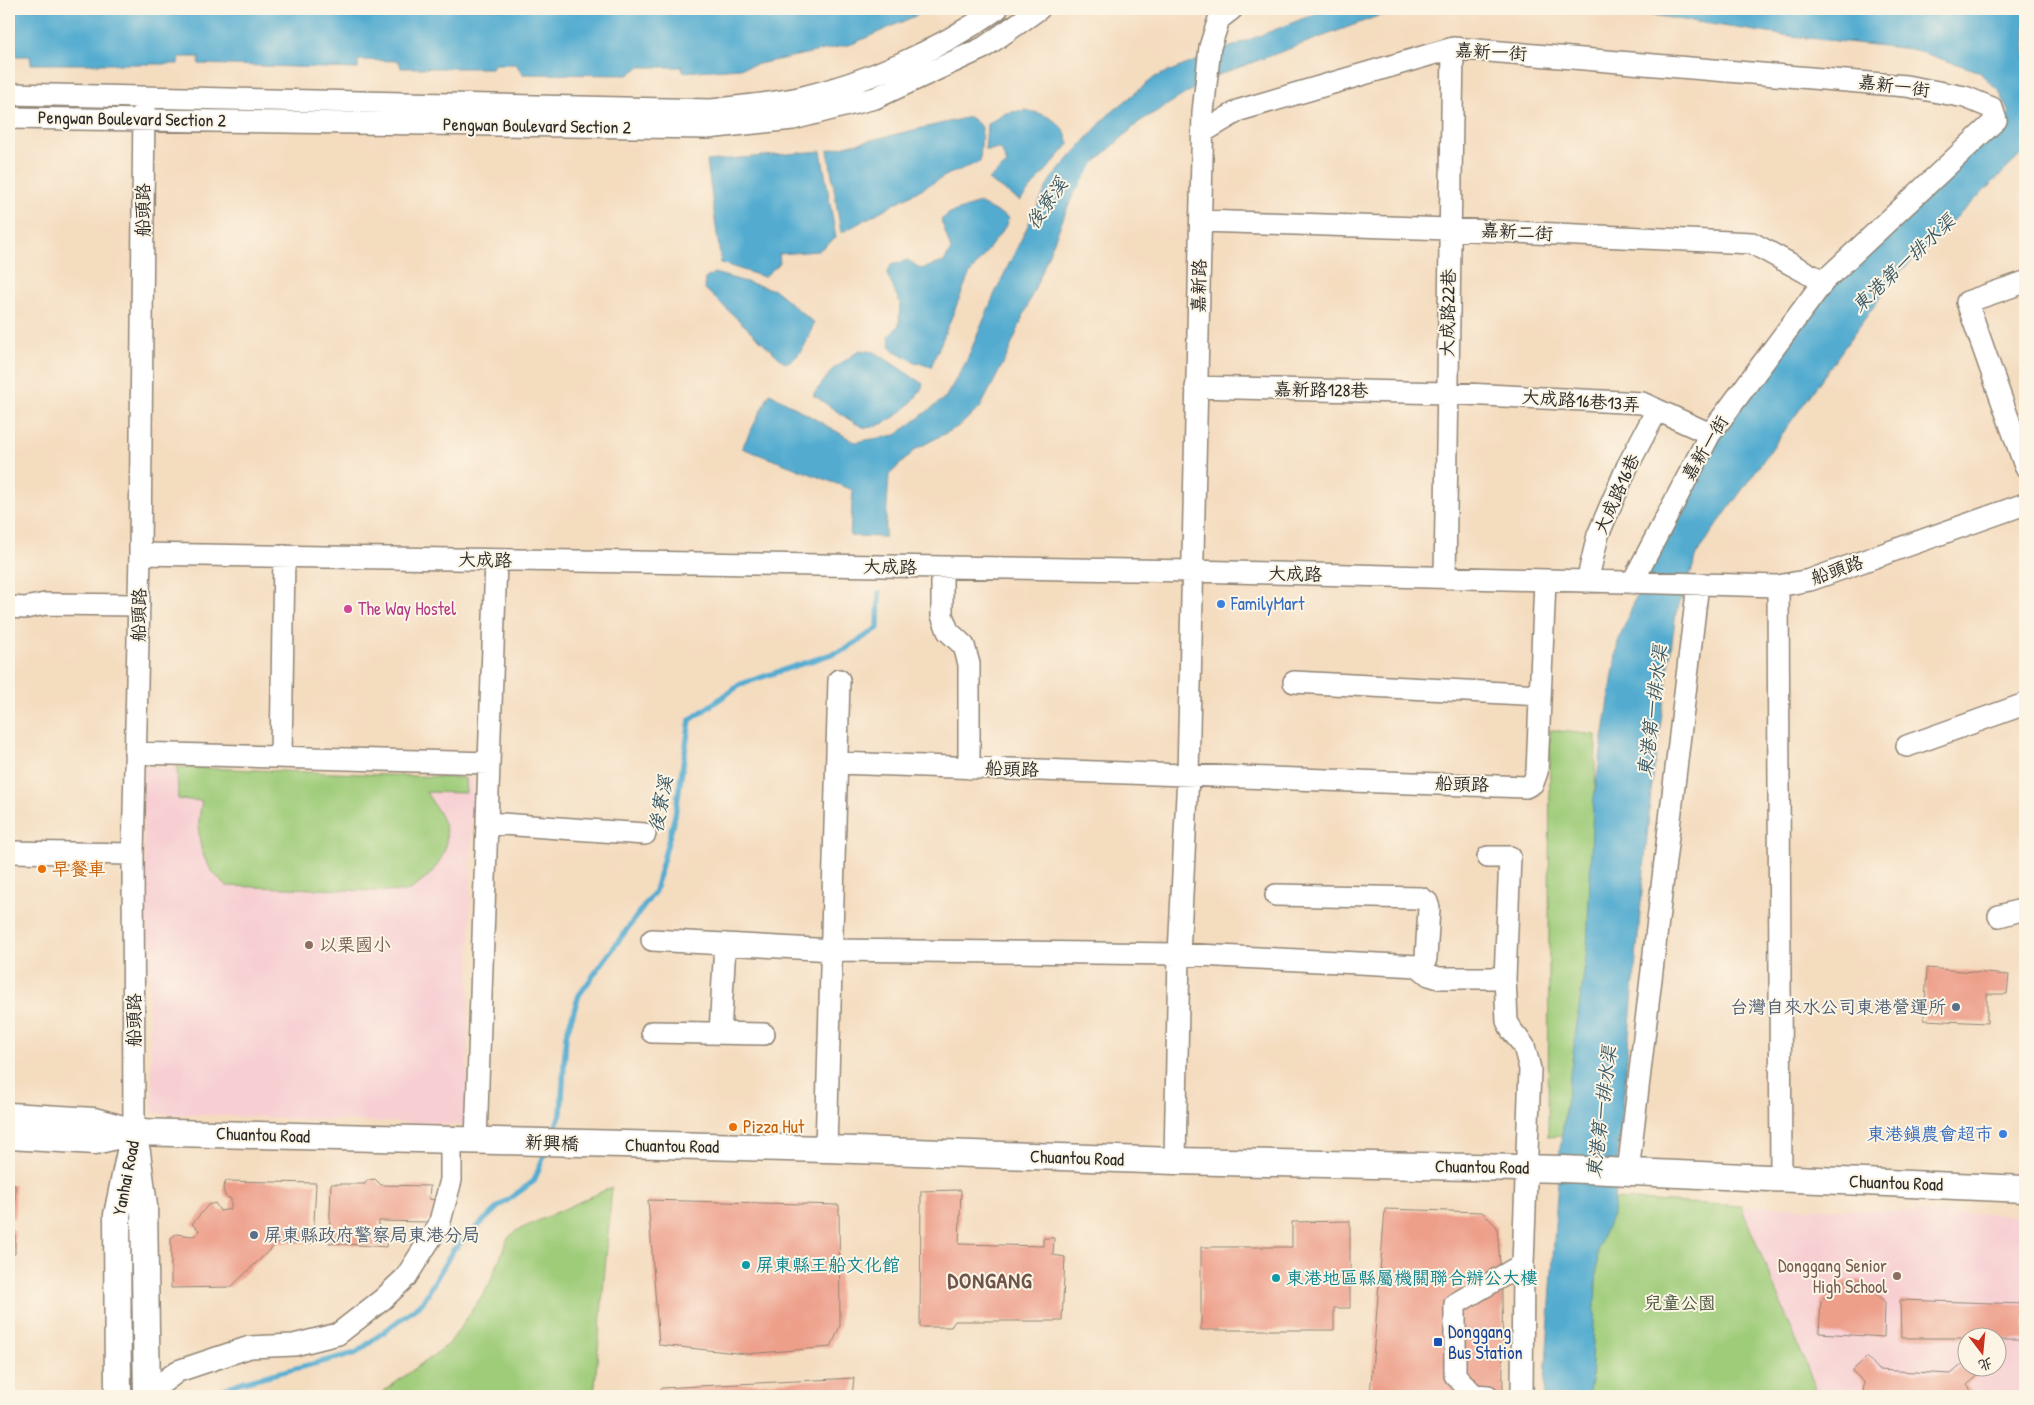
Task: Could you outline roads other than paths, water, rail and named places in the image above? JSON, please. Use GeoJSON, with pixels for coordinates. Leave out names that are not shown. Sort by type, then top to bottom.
{"type":"FeatureCollection","features":[{"type":"Feature","properties":{"kind":"main road","name":"Chuantou Road"},"geometry":{"type":"LineString","coordinates":[[9,1116],[94,1121],[134,1132],[512,1141]]}},
{"type":"Feature","properties":{"kind":"main road","name":"Chuantou Road"},"geometry":{"type":"LineString","coordinates":[[9,1136],[96,1141],[134,1132]]}},
{"type":"Feature","properties":{"kind":"main road","name":"Yanhai Road"},"geometry":{"type":"LineString","coordinates":[[134,1132],[144,1206],[147,1395]]}},
{"type":"Feature","properties":{"kind":"main road","name":"Yanhai Road"},"geometry":{"type":"LineString","coordinates":[[118,1396],[117,1215],[134,1132]]}},
{"type":"Feature","properties":{"kind":"main road","name":"新興橋"},"geometry":{"type":"LineString","coordinates":[[512,1141],[591,1145]]}},
{"type":"Feature","properties":{"kind":"main road","name":"Chuantou Road"},"geometry":{"type":"LineString","coordinates":[[591,1145],[826,1149],[1175,1161],[1563,1169],[2025,1189]]}},
{"type":"Feature","properties":{"kind":"street","name":"Pengwan Boulevard Section 2"},"geometry":{"type":"LineString","coordinates":[[9,118],[143,108],[711,110],[798,98],[867,79],[968,29],[997,9]]}},
{"type":"Feature","properties":{"kind":"street","name":"Pengwan Boulevard Section 2"},"geometry":{"type":"LineString","coordinates":[[9,94],[143,108],[698,128],[793,118],[875,98],[983,48],[1039,9]]}},
{"type":"Feature","properties":{"kind":"street","name":"嘉新路"},"geometry":{"type":"LineString","coordinates":[[1192,571],[1203,122],[1210,47],[1221,12]]}},
{"type":"Feature","properties":{"kind":"street","name":"嘉新一街"},"geometry":{"type":"LineString","coordinates":[[1203,122],[1453,48],[1906,86],[1966,97],[1992,108],[1996,120],[1824,280],[1710,434],[1636,583]]}},
{"type":"Feature","properties":{"kind":"street","name":"大成路22巷"},"geometry":{"type":"LineString","coordinates":[[1445,578],[1446,393],[1453,48]]}},
{"type":"Feature","properties":{"kind":"street","name":"船頭路"},"geometry":{"type":"LineString","coordinates":[[134,1132],[133,854],[140,554],[143,108]]}},
{"type":"Feature","properties":{"kind":"street","name":"嘉新二街"},"geometry":{"type":"LineString","coordinates":[[1200,221],[1449,229],[1752,243],[1809,274],[1824,280]]}},
{"type":"Feature","properties":{"kind":"street"},"geometry":{"type":"LineString","coordinates":[[2025,282],[1967,302],[2025,466]]}},
{"type":"Feature","properties":{"kind":"street","name":"嘉新路128巷"},"geometry":{"type":"LineString","coordinates":[[1196,387],[1446,393]]}},
{"type":"Feature","properties":{"kind":"street","name":"大成路16巷13弄"},"geometry":{"type":"LineString","coordinates":[[1446,393],[1642,403],[1710,434]]}},
{"type":"Feature","properties":{"kind":"street","name":"大成路16巷"},"geometry":{"type":"LineString","coordinates":[[1587,582],[1598,535],[1627,467],[1657,410]]}},
{"type":"Feature","properties":{"kind":"street","name":"船頭路"},"geometry":{"type":"LineString","coordinates":[[1636,583],[1778,586],[1810,580],[2025,504]]}},
{"type":"Feature","properties":{"kind":"street","name":"大成路"},"geometry":{"type":"LineString","coordinates":[[140,554],[1192,571],[1636,583]]}},
{"type":"Feature","properties":{"kind":"street"},"geometry":{"type":"LineString","coordinates":[[281,757],[284,556]]}},
{"type":"Feature","properties":{"kind":"street"},"geometry":{"type":"LineString","coordinates":[[476,1141],[496,560]]}},
{"type":"Feature","properties":{"kind":"street"},"geometry":{"type":"LineString","coordinates":[[942,567],[942,615],[948,631],[964,646],[969,664],[969,768]]}},
{"type":"Feature","properties":{"kind":"street"},"geometry":{"type":"LineString","coordinates":[[1175,1161],[1179,954],[1188,775],[1192,571]]}},
{"type":"Feature","properties":{"kind":"street","name":"船頭路"},"geometry":{"type":"LineString","coordinates":[[837,763],[1526,787],[1533,783],[1537,772],[1545,581]]}},
{"type":"Feature","properties":{"kind":"street"},"geometry":{"type":"LineString","coordinates":[[1638,1172],[1698,584]]}},
{"type":"Feature","properties":{"kind":"street"},"geometry":{"type":"LineString","coordinates":[[1778,586],[1782,1178]]}},
{"type":"Feature","properties":{"kind":"street"},"geometry":{"type":"LineString","coordinates":[[9,607],[26,608],[45,604],[139,605]]}},
{"type":"Feature","properties":{"kind":"street"},"geometry":{"type":"LineString","coordinates":[[826,1149],[839,680]]}},
{"type":"Feature","properties":{"kind":"street"},"geometry":{"type":"LineString","coordinates":[[1294,682],[1540,695]]}},
{"type":"Feature","properties":{"kind":"street"},"geometry":{"type":"LineString","coordinates":[[1907,746],[2025,704]]}},
{"type":"Feature","properties":{"kind":"street"},"geometry":{"type":"LineString","coordinates":[[136,753],[489,763]]}},
{"type":"Feature","properties":{"kind":"street"},"geometry":{"type":"LineString","coordinates":[[487,823],[645,834]]}},
{"type":"Feature","properties":{"kind":"street"},"geometry":{"type":"LineString","coordinates":[[9,852],[133,854]]}},
{"type":"Feature","properties":{"kind":"street"},"geometry":{"type":"LineString","coordinates":[[1488,857],[1510,857],[1505,978],[1507,1021],[1524,1046],[1528,1056],[1522,1396]]}},
{"type":"Feature","properties":{"kind":"street"},"geometry":{"type":"LineString","coordinates":[[1276,895],[1421,898],[1427,902],[1429,908],[1426,958],[1423,969]]}},
{"type":"Feature","properties":{"kind":"street"},"geometry":{"type":"LineString","coordinates":[[1999,916],[2025,909]]}},
{"type":"Feature","properties":{"kind":"street"},"geometry":{"type":"LineString","coordinates":[[652,940],[833,950],[1179,954],[1418,966],[1429,975],[1439,978],[1505,978]]}},
{"type":"Feature","properties":{"kind":"street"},"geometry":{"type":"LineString","coordinates":[[720,1034],[725,944]]}},
{"type":"Feature","properties":{"kind":"street"},"geometry":{"type":"LineString","coordinates":[[652,1032],[764,1034]]}},
{"type":"Feature","properties":{"kind":"street"},"geometry":{"type":"LineString","coordinates":[[147,1395],[178,1371],[250,1348],[294,1345],[338,1334],[383,1299],[406,1277],[439,1225],[451,1180],[451,1140]]}},
{"type":"Feature","properties":{"kind":"street"},"geometry":{"type":"LineString","coordinates":[[1488,1396],[1474,1395],[1455,1375],[1455,1304],[1523,1264]]}},
{"type":"Feature","properties":{"kind":"water"},"geometry":{"type":"Polygon","coordinates":[[[9,9],[931,9],[852,44],[740,68],[683,72],[682,67],[639,67],[628,75],[523,74],[516,64],[494,64],[492,68],[401,68],[399,61],[358,60],[358,69],[199,64],[199,57],[179,57],[178,64],[31,64],[30,56],[9,56],[9,9]]]}},
{"type":"Feature","properties":{"kind":"water"},"geometry":{"type":"Polygon","coordinates":[[[1327,9],[1397,9],[1213,77],[1139,122],[1081,175],[1007,356],[980,408],[959,426],[916,449],[889,475],[885,537],[850,536],[853,490],[742,448],[770,393],[855,442],[896,435],[945,398],[966,362],[995,293],[1050,180],[1107,116],[1155,77],[1327,9]]]}},
{"type":"Feature","properties":{"kind":"water","name":"東港第一排水渠"},"geometry":{"type":"Polygon","coordinates":[[[1613,9],[2025,9],[2025,151],[1894,278],[1699,550],[1676,613],[1651,792],[1613,1213],[1598,1248],[1591,1380],[1588,1396],[1544,1396],[1560,1149],[1587,950],[1593,804],[1618,642],[1652,557],[1720,432],[1868,241],[2010,113],[1999,91],[1978,71],[1911,49],[1781,35],[1613,9]]]}},
{"type":"Feature","properties":{"kind":"water"},"geometry":{"type":"Polygon","coordinates":[[[1025,110],[1047,116],[1053,120],[1067,136],[1069,144],[1020,201],[988,180],[1007,164],[1001,149],[985,150],[987,124],[1006,113],[1025,110]]]}},
{"type":"Feature","properties":{"kind":"water"},"geometry":{"type":"Polygon","coordinates":[[[970,117],[982,127],[980,162],[949,174],[841,233],[828,150],[970,117]]]}},
{"type":"Feature","properties":{"kind":"water"},"geometry":{"type":"Polygon","coordinates":[[[821,151],[836,238],[818,251],[779,254],[780,263],[764,277],[721,263],[707,161],[821,151]]]}},
{"type":"Feature","properties":{"kind":"water"},"geometry":{"type":"Polygon","coordinates":[[[979,203],[1009,218],[1005,227],[969,275],[931,367],[915,362],[891,349],[889,336],[899,325],[900,303],[887,274],[891,265],[908,260],[921,269],[944,262],[951,249],[941,220],[950,213],[979,203]]]}},
{"type":"Feature","properties":{"kind":"water"},"geometry":{"type":"Polygon","coordinates":[[[714,273],[775,290],[814,323],[804,347],[796,357],[785,363],[704,288],[705,279],[714,273]]]}},
{"type":"Feature","properties":{"kind":"water"},"geometry":{"type":"Polygon","coordinates":[[[860,350],[875,352],[923,384],[915,399],[899,414],[880,425],[871,427],[858,425],[813,395],[833,369],[860,350]]]}},
{"type":"Feature","properties":{"kind":"waterway","name":"後寮溪"},"geometry":{"type":"LineString","coordinates":[[1072,192],[1093,161]]}},
{"type":"Feature","properties":{"kind":"waterway","name":"後寮溪"},"geometry":{"type":"LineString","coordinates":[[552,1135],[561,1113],[566,1035],[579,995],[655,891],[675,815],[690,720],[741,684],[844,650],[878,628],[879,593]]}},
{"type":"Feature","properties":{"kind":"waterway"},"geometry":{"type":"LineString","coordinates":[[206,1396],[242,1382],[356,1353],[422,1303],[453,1250],[498,1207],[534,1181],[547,1148]]}},
{"type":"Feature","properties":{"kind":"place","name":"FamilyMart"},"geometry":{"type":"Point","coordinates":[1221,604]}},
{"type":"Feature","properties":{"kind":"place","name":"The Way Hostel"},"geometry":{"type":"Point","coordinates":[348,609]}},
{"type":"Feature","properties":{"kind":"place","name":"早餐車"},"geometry":{"type":"Point","coordinates":[42,869]}},
{"type":"Feature","properties":{"kind":"place","name":"以栗國小"},"geometry":{"type":"Point","coordinates":[309,945]}},
{"type":"Feature","properties":{"kind":"place","name":"台灣自來水公司東港營運所"},"geometry":{"type":"Point","coordinates":[1956,1007]}},
{"type":"Feature","properties":{"kind":"place","name":"Pizza Hut"},"geometry":{"type":"Point","coordinates":[733,1127]}},
{"type":"Feature","properties":{"kind":"place","name":"東港鎮農會超市"},"geometry":{"type":"Point","coordinates":[2003,1134]}},
{"type":"Feature","properties":{"kind":"place","name":"屏東縣政府警察局東港分局"},"geometry":{"type":"Point","coordinates":[254,1235]}},
{"type":"Feature","properties":{"kind":"place","name":"屏東縣王船文化館"},"geometry":{"type":"Point","coordinates":[746,1265]}},
{"type":"Feature","properties":{"kind":"place","name":"Donggang Senior High School"},"geometry":{"type":"Point","coordinates":[1897,1276]}},
{"type":"Feature","properties":{"kind":"place","name":"東港地區縣屬機關聯合辦公大樓"},"geometry":{"type":"Point","coordinates":[1276,1278]}},
{"type":"Feature","properties":{"kind":"place","name":"Donggang Bus Station"},"geometry":{"type":"Point","coordinates":[1438,1342]}},
{"type":"Feature","properties":{"kind":"district","name":"DONGANG"},"geometry":{"type":"Point","coordinates":[990,1280]}},
{"type":"Feature","properties":{"kind":"park label","name":"兒童公園"},"geometry":{"type":"Point","coordinates":[1680,1303]}}]}
